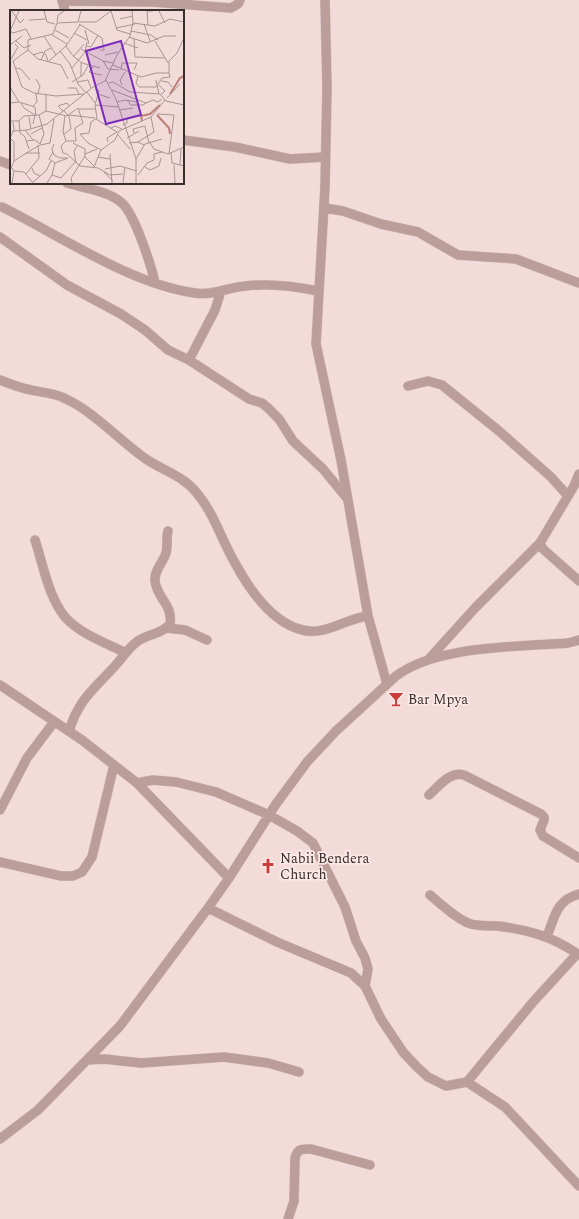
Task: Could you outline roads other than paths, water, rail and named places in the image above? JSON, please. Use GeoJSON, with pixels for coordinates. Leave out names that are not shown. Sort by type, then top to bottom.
{"type":"FeatureCollection","features":[{"type":"Feature","properties":{"kind":"street"},"geometry":{"type":"LineString","coordinates":[[62,1],[100,0],[231,8],[238,4],[240,0]]}},
{"type":"Feature","properties":{"kind":"street"},"geometry":{"type":"LineString","coordinates":[[325,0],[327,88],[324,208],[318,291],[317,349],[347,498],[368,616],[388,684]]}},
{"type":"Feature","properties":{"kind":"street"},"geometry":{"type":"LineString","coordinates":[[184,140],[235,147],[290,159],[325,157]]}},
{"type":"Feature","properties":{"kind":"street"},"geometry":{"type":"LineString","coordinates":[[0,161],[10,165]]}},
{"type":"Feature","properties":{"kind":"street"},"geometry":{"type":"LineString","coordinates":[[74,184],[88,186],[123,203],[134,223],[144,247],[155,283]]}},
{"type":"Feature","properties":{"kind":"street"},"geometry":{"type":"LineString","coordinates":[[2,207],[116,266],[155,283],[195,293],[211,294],[244,286],[268,285],[318,291]]}},
{"type":"Feature","properties":{"kind":"street"},"geometry":{"type":"LineString","coordinates":[[324,208],[343,211],[381,224],[397,226],[418,232],[458,255],[516,259],[579,283]]}},
{"type":"Feature","properties":{"kind":"street"},"geometry":{"type":"LineString","coordinates":[[0,237],[67,285],[121,314],[145,330],[168,350],[189,360],[249,399],[262,403],[279,419],[293,441],[324,469],[347,498]]}},
{"type":"Feature","properties":{"kind":"street"},"geometry":{"type":"LineString","coordinates":[[189,360],[215,310],[221,291]]}},
{"type":"Feature","properties":{"kind":"street"},"geometry":{"type":"LineString","coordinates":[[0,380],[18,387],[46,392],[68,399],[146,459],[182,479],[195,491],[208,508],[235,563],[246,580],[271,611],[284,623],[305,631],[319,632],[330,629],[354,618],[368,616]]}},
{"type":"Feature","properties":{"kind":"street"},"geometry":{"type":"LineString","coordinates":[[408,386],[428,380],[442,385],[499,431],[551,477],[568,496]]}},
{"type":"Feature","properties":{"kind":"street"},"geometry":{"type":"LineString","coordinates":[[428,660],[475,608],[540,543],[568,496],[579,474]]}},
{"type":"Feature","properties":{"kind":"street"},"geometry":{"type":"LineString","coordinates":[[69,731],[83,698],[132,645],[142,638],[166,628],[170,624],[170,609],[159,592],[155,581],[156,570],[166,552],[168,531]]}},
{"type":"Feature","properties":{"kind":"street"},"geometry":{"type":"LineString","coordinates":[[35,540],[55,599],[66,617],[85,632],[126,653]]}},
{"type":"Feature","properties":{"kind":"street"},"geometry":{"type":"LineString","coordinates":[[540,543],[543,549],[579,581]]}},
{"type":"Feature","properties":{"kind":"street"},"geometry":{"type":"LineString","coordinates":[[166,628],[185,630],[207,640]]}},
{"type":"Feature","properties":{"kind":"street"},"geometry":{"type":"LineString","coordinates":[[0,1139],[38,1110],[120,1026],[208,908],[269,815],[308,762],[336,731],[404,670],[428,660],[454,653],[568,643],[579,640]]}},
{"type":"Feature","properties":{"kind":"street"},"geometry":{"type":"LineString","coordinates":[[0,684],[69,731],[136,783],[229,878]]}},
{"type":"Feature","properties":{"kind":"street"},"geometry":{"type":"LineString","coordinates":[[0,810],[27,758],[54,722]]}},
{"type":"Feature","properties":{"kind":"street"},"geometry":{"type":"LineString","coordinates":[[0,862],[61,876],[73,876],[82,872],[92,857],[114,765]]}},
{"type":"Feature","properties":{"kind":"street"},"geometry":{"type":"LineString","coordinates":[[429,794],[454,774],[464,775],[544,816],[540,830],[543,836],[579,858]]}},
{"type":"Feature","properties":{"kind":"street"},"geometry":{"type":"LineString","coordinates":[[136,783],[153,780],[182,784],[216,792],[269,815],[297,830],[313,843],[345,907],[356,941],[365,958],[368,969],[365,986]]}},
{"type":"Feature","properties":{"kind":"street"},"geometry":{"type":"LineString","coordinates":[[546,936],[560,905],[565,899],[579,894]]}},
{"type":"Feature","properties":{"kind":"street"},"geometry":{"type":"LineString","coordinates":[[208,908],[276,942],[351,974],[365,986],[381,1019],[403,1052],[428,1077],[446,1086],[467,1082],[537,996],[578,954],[546,936],[519,929],[469,924],[460,919],[430,895]]}},
{"type":"Feature","properties":{"kind":"street"},"geometry":{"type":"LineString","coordinates":[[88,1060],[104,1059],[140,1063],[224,1057],[268,1063],[299,1072]]}},
{"type":"Feature","properties":{"kind":"street"},"geometry":{"type":"LineString","coordinates":[[467,1082],[505,1107],[579,1186]]}},
{"type":"Feature","properties":{"kind":"street"},"geometry":{"type":"LineString","coordinates":[[288,1219],[294,1201],[295,1158],[297,1151],[301,1148],[311,1149],[370,1165]]}},
{"type":"Feature","properties":{"kind":"place","name":"Bar Mpya"},"geometry":{"type":"Point","coordinates":[396,699]}},
{"type":"Feature","properties":{"kind":"place","name":"Nabii Bendera Church"},"geometry":{"type":"Point","coordinates":[268,866]}}]}
